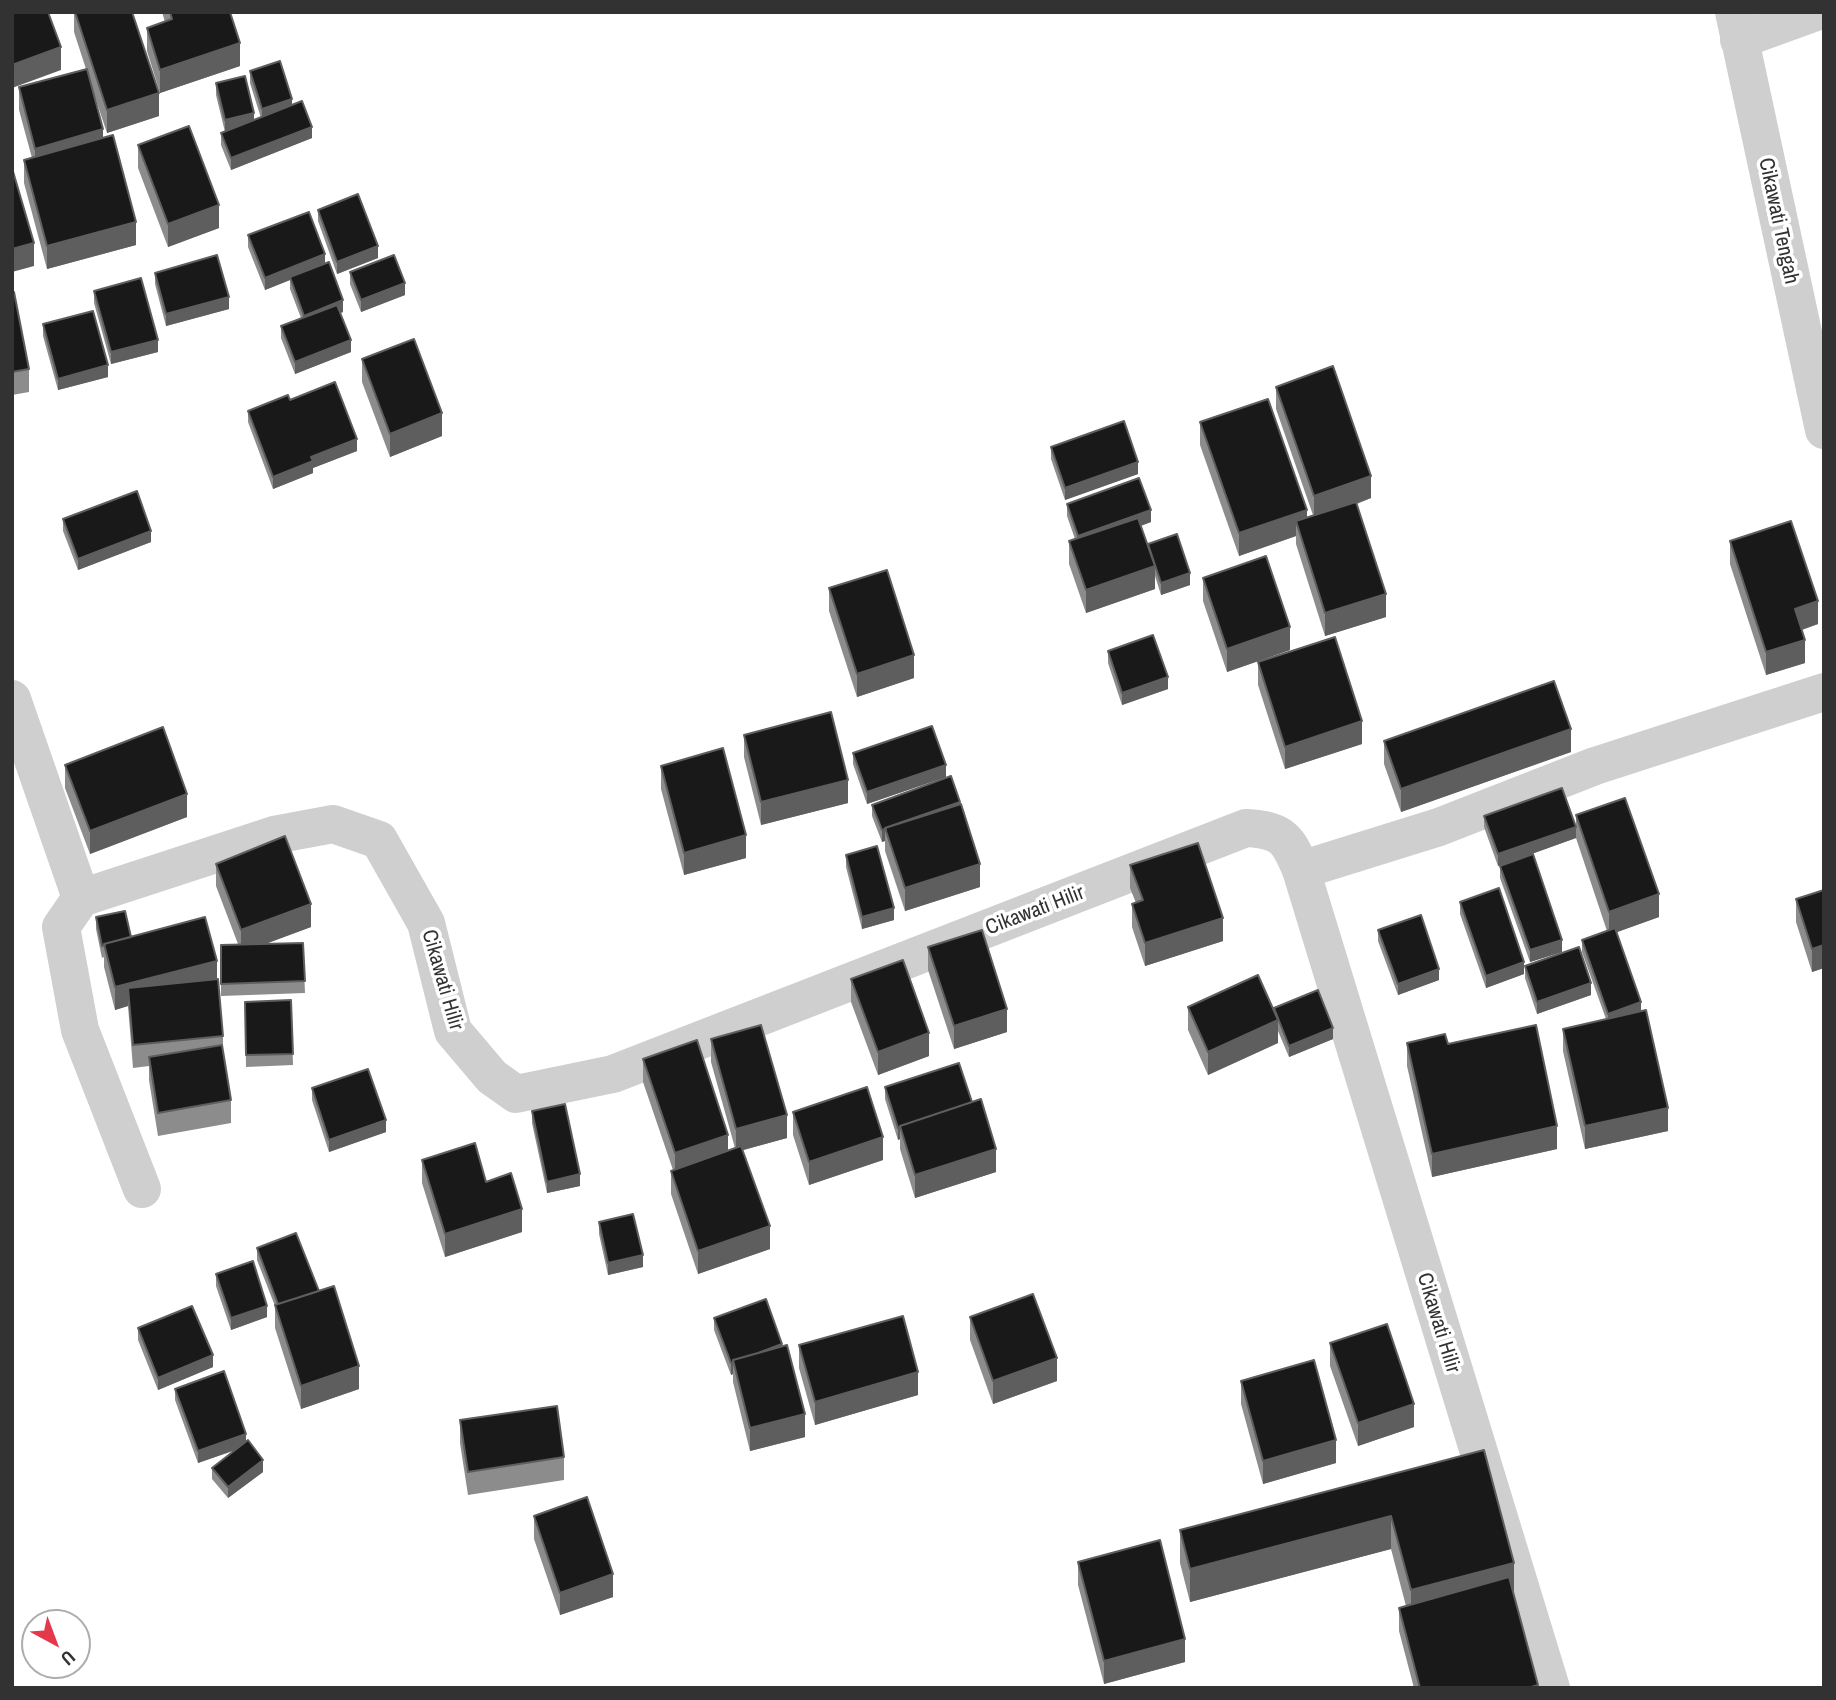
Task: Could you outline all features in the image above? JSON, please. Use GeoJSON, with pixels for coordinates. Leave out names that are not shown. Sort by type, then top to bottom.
{"type":"FeatureCollection","features":[{"type":"Feature","properties":{"kind":"street"},"geometry":{"type":"LineString","coordinates":[[1737,26],[1816,12]]}},
{"type":"Feature","properties":{"kind":"street","name":"Cikawati Tengah"},"geometry":{"type":"LineString","coordinates":[[1737,26],[1824,430]]}},
{"type":"Feature","properties":{"kind":"street"},"geometry":{"type":"LineString","coordinates":[[1301,870],[1439,827],[1595,766],[1824,692]]}},
{"type":"Feature","properties":{"kind":"street"},"geometry":{"type":"LineString","coordinates":[[12,699],[81,898],[61,927],[79,1030],[142,1189]]}},
{"type":"Feature","properties":{"kind":"street","name":"Cikawati Hilir"},"geometry":{"type":"LineString","coordinates":[[81,898],[274,835],[333,824],[379,840],[426,923],[453,1031],[492,1077],[516,1094],[613,1074],[1246,828],[1270,830],[1290,843],[1301,870],[1551,1688]]}},
{"type":"Feature","properties":{"kind":"building"},"geometry":{"type":"Polygon","coordinates":[[[12,12],[48,12],[61,47],[12,65],[12,12]]]}},
{"type":"Feature","properties":{"kind":"building"},"geometry":{"type":"Polygon","coordinates":[[[75,12],[132,12],[159,93],[107,110],[75,12]]]}},
{"type":"Feature","properties":{"kind":"building"},"geometry":{"type":"Polygon","coordinates":[[[170,12],[230,12],[240,43],[160,70],[147,28],[172,19],[170,12]]]}},
{"type":"Feature","properties":{"kind":"building"},"geometry":{"type":"Polygon","coordinates":[[[280,61],[292,99],[262,109],[250,71],[280,61]]]}},
{"type":"Feature","properties":{"kind":"building"},"geometry":{"type":"Polygon","coordinates":[[[87,69],[103,129],[35,149],[19,87],[87,69]]]}},
{"type":"Feature","properties":{"kind":"building"},"geometry":{"type":"Polygon","coordinates":[[[245,76],[254,113],[225,120],[216,83],[245,76]]]}},
{"type":"Feature","properties":{"kind":"building"},"geometry":{"type":"Polygon","coordinates":[[[302,101],[312,127],[231,158],[221,133],[302,101]]]}},
{"type":"Feature","properties":{"kind":"building"},"geometry":{"type":"Polygon","coordinates":[[[189,126],[219,205],[168,224],[138,145],[189,126]]]}},
{"type":"Feature","properties":{"kind":"building"},"geometry":{"type":"Polygon","coordinates":[[[113,135],[136,222],[47,246],[24,160],[113,135]]]}},
{"type":"Feature","properties":{"kind":"building"},"geometry":{"type":"Polygon","coordinates":[[[12,168],[34,243],[12,249],[12,168]]]}},
{"type":"Feature","properties":{"kind":"building"},"geometry":{"type":"Polygon","coordinates":[[[358,194],[378,246],[337,262],[318,210],[358,194]]]}},
{"type":"Feature","properties":{"kind":"building"},"geometry":{"type":"Polygon","coordinates":[[[309,212],[325,254],[265,278],[248,235],[309,212]]]}},
{"type":"Feature","properties":{"kind":"building"},"geometry":{"type":"Polygon","coordinates":[[[217,255],[229,297],[166,314],[155,273],[217,255]]]}},
{"type":"Feature","properties":{"kind":"building"},"geometry":{"type":"Polygon","coordinates":[[[394,255],[405,283],[361,300],[350,272],[394,255]]]}},
{"type":"Feature","properties":{"kind":"building"},"geometry":{"type":"Polygon","coordinates":[[[329,262],[343,300],[304,316],[290,277],[329,262]]]}},
{"type":"Feature","properties":{"kind":"building"},"geometry":{"type":"Polygon","coordinates":[[[141,278],[158,340],[111,352],[94,291],[141,278]]]}},
{"type":"Feature","properties":{"kind":"building"},"geometry":{"type":"Polygon","coordinates":[[[12,292],[29,369],[12,372],[12,292]]]}},
{"type":"Feature","properties":{"kind":"building"},"geometry":{"type":"Polygon","coordinates":[[[337,305],[351,340],[295,362],[281,326],[337,305]]]}},
{"type":"Feature","properties":{"kind":"building"},"geometry":{"type":"Polygon","coordinates":[[[93,311],[108,365],[58,379],[43,324],[93,311]]]}},
{"type":"Feature","properties":{"kind":"building"},"geometry":{"type":"Polygon","coordinates":[[[414,339],[442,413],[390,434],[362,359],[414,339]]]}},
{"type":"Feature","properties":{"kind":"building"},"geometry":{"type":"Polygon","coordinates":[[[1333,366],[1371,476],[1314,496],[1276,387],[1333,366]]]}},
{"type":"Feature","properties":{"kind":"building"},"geometry":{"type":"Polygon","coordinates":[[[335,382],[357,439],[311,457],[313,461],[273,477],[248,411],[288,395],[290,400],[335,382]]]}},
{"type":"Feature","properties":{"kind":"building"},"geometry":{"type":"Polygon","coordinates":[[[1268,399],[1307,510],[1239,533],[1200,422],[1268,399]]]}},
{"type":"Feature","properties":{"kind":"building"},"geometry":{"type":"Polygon","coordinates":[[[1124,421],[1138,462],[1065,488],[1051,447],[1124,421]]]}},
{"type":"Feature","properties":{"kind":"building"},"geometry":{"type":"Polygon","coordinates":[[[1139,478],[1151,510],[1078,536],[1067,504],[1139,478]]]}},
{"type":"Feature","properties":{"kind":"building"},"geometry":{"type":"Polygon","coordinates":[[[137,491],[151,531],[78,559],[63,519],[137,491]]]}},
{"type":"Feature","properties":{"kind":"building"},"geometry":{"type":"Polygon","coordinates":[[[1356,502],[1386,594],[1325,613],[1296,521],[1356,502]]]}},
{"type":"Feature","properties":{"kind":"building"},"geometry":{"type":"Polygon","coordinates":[[[1138,518],[1155,566],[1086,590],[1069,541],[1138,518]]]}},
{"type":"Feature","properties":{"kind":"building"},"geometry":{"type":"Polygon","coordinates":[[[1791,521],[1818,601],[1795,609],[1805,640],[1766,652],[1730,541],[1791,521]]]}},
{"type":"Feature","properties":{"kind":"building"},"geometry":{"type":"Polygon","coordinates":[[[1177,534],[1190,573],[1161,583],[1148,544],[1177,534]]]}},
{"type":"Feature","properties":{"kind":"building"},"geometry":{"type":"Polygon","coordinates":[[[1266,556],[1290,627],[1227,649],[1203,578],[1266,556]]]}},
{"type":"Feature","properties":{"kind":"building"},"geometry":{"type":"Polygon","coordinates":[[[887,570],[914,655],[857,674],[829,588],[887,570]]]}},
{"type":"Feature","properties":{"kind":"building"},"geometry":{"type":"Polygon","coordinates":[[[1153,635],[1168,677],[1122,693],[1108,651],[1153,635]]]}},
{"type":"Feature","properties":{"kind":"building"},"geometry":{"type":"Polygon","coordinates":[[[1335,637],[1362,721],[1285,747],[1258,662],[1335,637]]]}},
{"type":"Feature","properties":{"kind":"building"},"geometry":{"type":"Polygon","coordinates":[[[1554,681],[1571,729],[1401,789],[1384,741],[1554,681]]]}},
{"type":"Feature","properties":{"kind":"building"},"geometry":{"type":"Polygon","coordinates":[[[831,712],[848,780],[761,802],[744,735],[831,712]]]}},
{"type":"Feature","properties":{"kind":"building"},"geometry":{"type":"Polygon","coordinates":[[[932,726],[946,765],[867,792],[853,753],[932,726]]]}},
{"type":"Feature","properties":{"kind":"building"},"geometry":{"type":"Polygon","coordinates":[[[163,727],[187,794],[90,831],[65,765],[163,727]]]}},
{"type":"Feature","properties":{"kind":"building"},"geometry":{"type":"Polygon","coordinates":[[[723,748],[746,835],[684,853],[661,766],[723,748]]]}},
{"type":"Feature","properties":{"kind":"building"},"geometry":{"type":"Polygon","coordinates":[[[951,776],[960,802],[882,830],[872,805],[951,776]]]}},
{"type":"Feature","properties":{"kind":"building"},"geometry":{"type":"Polygon","coordinates":[[[1562,788],[1576,827],[1498,854],[1484,816],[1562,788]]]}},
{"type":"Feature","properties":{"kind":"building"},"geometry":{"type":"Polygon","coordinates":[[[1625,798],[1659,894],[1609,912],[1576,815],[1625,798]]]}},
{"type":"Feature","properties":{"kind":"building"},"geometry":{"type":"Polygon","coordinates":[[[961,804],[980,864],[905,888],[885,828],[961,804]]]}},
{"type":"Feature","properties":{"kind":"building"},"geometry":{"type":"Polygon","coordinates":[[[285,836],[311,904],[241,930],[216,864],[285,836]]]}},
{"type":"Feature","properties":{"kind":"building"},"geometry":{"type":"Polygon","coordinates":[[[1198,843],[1223,918],[1145,943],[1132,904],[1143,900],[1130,865],[1198,843]]]}},
{"type":"Feature","properties":{"kind":"building"},"geometry":{"type":"Polygon","coordinates":[[[877,846],[894,908],[862,917],[846,855],[877,846]]]}},
{"type":"Feature","properties":{"kind":"building"},"geometry":{"type":"Polygon","coordinates":[[[1533,854],[1562,940],[1530,950],[1500,866],[1533,854]]]}},
{"type":"Feature","properties":{"kind":"building"},"geometry":{"type":"Polygon","coordinates":[[[1499,888],[1524,962],[1486,976],[1460,902],[1499,888]]]}},
{"type":"Feature","properties":{"kind":"building"},"geometry":{"type":"Polygon","coordinates":[[[1824,890],[1824,945],[1812,949],[1796,899],[1824,890]]]}},
{"type":"Feature","properties":{"kind":"building"},"geometry":{"type":"Polygon","coordinates":[[[125,911],[131,937],[102,946],[96,917],[125,911]]]}},
{"type":"Feature","properties":{"kind":"building"},"geometry":{"type":"Polygon","coordinates":[[[1421,915],[1439,969],[1398,984],[1378,930],[1421,915]]]}},
{"type":"Feature","properties":{"kind":"building"},"geometry":{"type":"Polygon","coordinates":[[[205,917],[217,961],[115,987],[104,944],[205,917]]]}},
{"type":"Feature","properties":{"kind":"building"},"geometry":{"type":"Polygon","coordinates":[[[1615,928],[1641,1002],[1608,1014],[1582,940],[1615,928]]]}},
{"type":"Feature","properties":{"kind":"building"},"geometry":{"type":"Polygon","coordinates":[[[982,930],[1007,1009],[954,1026],[928,947],[982,930]]]}},
{"type":"Feature","properties":{"kind":"building"},"geometry":{"type":"Polygon","coordinates":[[[303,943],[305,981],[221,984],[221,945],[303,943]]]}},
{"type":"Feature","properties":{"kind":"building"},"geometry":{"type":"Polygon","coordinates":[[[1579,947],[1591,983],[1537,1002],[1525,966],[1579,947]]]}},
{"type":"Feature","properties":{"kind":"building"},"geometry":{"type":"Polygon","coordinates":[[[903,960],[929,1033],[878,1052],[851,979],[903,960]]]}},
{"type":"Feature","properties":{"kind":"building"},"geometry":{"type":"Polygon","coordinates":[[[1258,975],[1278,1020],[1208,1052],[1188,1007],[1258,975]]]}},
{"type":"Feature","properties":{"kind":"building"},"geometry":{"type":"Polygon","coordinates":[[[218,979],[223,1036],[133,1045],[128,988],[218,979]]]}},
{"type":"Feature","properties":{"kind":"building"},"geometry":{"type":"Polygon","coordinates":[[[1318,990],[1333,1028],[1289,1046],[1274,1008],[1318,990]]]}},
{"type":"Feature","properties":{"kind":"building"},"geometry":{"type":"Polygon","coordinates":[[[291,1000],[293,1054],[246,1055],[245,1002],[291,1000]]]}},
{"type":"Feature","properties":{"kind":"building"},"geometry":{"type":"Polygon","coordinates":[[[1646,1010],[1668,1108],[1585,1126],[1563,1029],[1646,1010]]]}},
{"type":"Feature","properties":{"kind":"building"},"geometry":{"type":"Polygon","coordinates":[[[761,1025],[787,1115],[736,1129],[711,1039],[761,1025]]]}},
{"type":"Feature","properties":{"kind":"building"},"geometry":{"type":"Polygon","coordinates":[[[1536,1025],[1557,1126],[1432,1154],[1407,1043],[1445,1034],[1448,1044],[1536,1025]]]}},
{"type":"Feature","properties":{"kind":"building"},"geometry":{"type":"Polygon","coordinates":[[[697,1040],[728,1135],[675,1153],[643,1059],[697,1040]]]}},
{"type":"Feature","properties":{"kind":"building"},"geometry":{"type":"Polygon","coordinates":[[[222,1045],[231,1100],[158,1113],[149,1057],[222,1045]]]}},
{"type":"Feature","properties":{"kind":"building"},"geometry":{"type":"Polygon","coordinates":[[[959,1063],[972,1102],[898,1128],[885,1087],[959,1063]]]}},
{"type":"Feature","properties":{"kind":"building"},"geometry":{"type":"Polygon","coordinates":[[[368,1069],[386,1120],[329,1140],[312,1088],[368,1069]]]}},
{"type":"Feature","properties":{"kind":"building"},"geometry":{"type":"Polygon","coordinates":[[[867,1087],[883,1137],[809,1162],[793,1112],[867,1087]]]}},
{"type":"Feature","properties":{"kind":"building"},"geometry":{"type":"Polygon","coordinates":[[[981,1099],[996,1149],[915,1175],[900,1126],[981,1099]]]}},
{"type":"Feature","properties":{"kind":"building"},"geometry":{"type":"Polygon","coordinates":[[[565,1104],[580,1174],[547,1182],[532,1111],[565,1104]]]}},
{"type":"Feature","properties":{"kind":"building"},"geometry":{"type":"Polygon","coordinates":[[[475,1143],[486,1182],[511,1173],[522,1209],[445,1234],[422,1160],[475,1143]]]}},
{"type":"Feature","properties":{"kind":"building"},"geometry":{"type":"Polygon","coordinates":[[[741,1146],[770,1226],[698,1251],[671,1171],[741,1146]]]}},
{"type":"Feature","properties":{"kind":"building"},"geometry":{"type":"Polygon","coordinates":[[[633,1214],[643,1255],[608,1263],[599,1222],[633,1214]]]}},
{"type":"Feature","properties":{"kind":"building"},"geometry":{"type":"Polygon","coordinates":[[[296,1233],[319,1291],[278,1304],[257,1248],[296,1233]]]}},
{"type":"Feature","properties":{"kind":"building"},"geometry":{"type":"Polygon","coordinates":[[[253,1261],[267,1306],[231,1318],[216,1274],[253,1261]]]}},
{"type":"Feature","properties":{"kind":"building"},"geometry":{"type":"Polygon","coordinates":[[[334,1286],[359,1366],[301,1386],[275,1305],[334,1286]]]}},
{"type":"Feature","properties":{"kind":"building"},"geometry":{"type":"Polygon","coordinates":[[[1033,1294],[1057,1358],[993,1381],[970,1317],[1033,1294]]]}},
{"type":"Feature","properties":{"kind":"building"},"geometry":{"type":"Polygon","coordinates":[[[766,1299],[782,1344],[733,1360],[731,1363],[714,1318],[766,1299]]]}},
{"type":"Feature","properties":{"kind":"building"},"geometry":{"type":"Polygon","coordinates":[[[192,1306],[213,1355],[158,1378],[138,1328],[192,1306]]]}},
{"type":"Feature","properties":{"kind":"building"},"geometry":{"type":"Polygon","coordinates":[[[903,1316],[918,1372],[815,1402],[799,1345],[903,1316]]]}},
{"type":"Feature","properties":{"kind":"building"},"geometry":{"type":"Polygon","coordinates":[[[1387,1324],[1414,1404],[1358,1423],[1330,1343],[1387,1324]]]}},
{"type":"Feature","properties":{"kind":"building"},"geometry":{"type":"Polygon","coordinates":[[[787,1345],[805,1414],[750,1428],[733,1360],[787,1345]]]}},
{"type":"Feature","properties":{"kind":"building"},"geometry":{"type":"Polygon","coordinates":[[[1314,1360],[1336,1440],[1263,1461],[1241,1381],[1314,1360]]]}},
{"type":"Feature","properties":{"kind":"building"},"geometry":{"type":"Polygon","coordinates":[[[224,1371],[246,1434],[198,1451],[175,1389],[224,1371]]]}},
{"type":"Feature","properties":{"kind":"building"},"geometry":{"type":"Polygon","coordinates":[[[557,1406],[564,1457],[468,1472],[460,1420],[557,1406]]]}},
{"type":"Feature","properties":{"kind":"building"},"geometry":{"type":"Polygon","coordinates":[[[248,1440],[263,1460],[228,1487],[212,1468],[248,1440]]]}},
{"type":"Feature","properties":{"kind":"building"},"geometry":{"type":"Polygon","coordinates":[[[1484,1450],[1514,1563],[1411,1590],[1391,1516],[1190,1569],[1180,1530],[1484,1450]]]}},
{"type":"Feature","properties":{"kind":"building"},"geometry":{"type":"Polygon","coordinates":[[[587,1497],[613,1574],[560,1593],[534,1516],[587,1497]]]}},
{"type":"Feature","properties":{"kind":"building"},"geometry":{"type":"Polygon","coordinates":[[[1160,1540],[1185,1639],[1104,1661],[1078,1562],[1160,1540]]]}},
{"type":"Feature","properties":{"kind":"building"},"geometry":{"type":"Polygon","coordinates":[[[1509,1577],[1538,1685],[1528,1688],[1420,1688],[1399,1608],[1509,1577]]]}}]}
